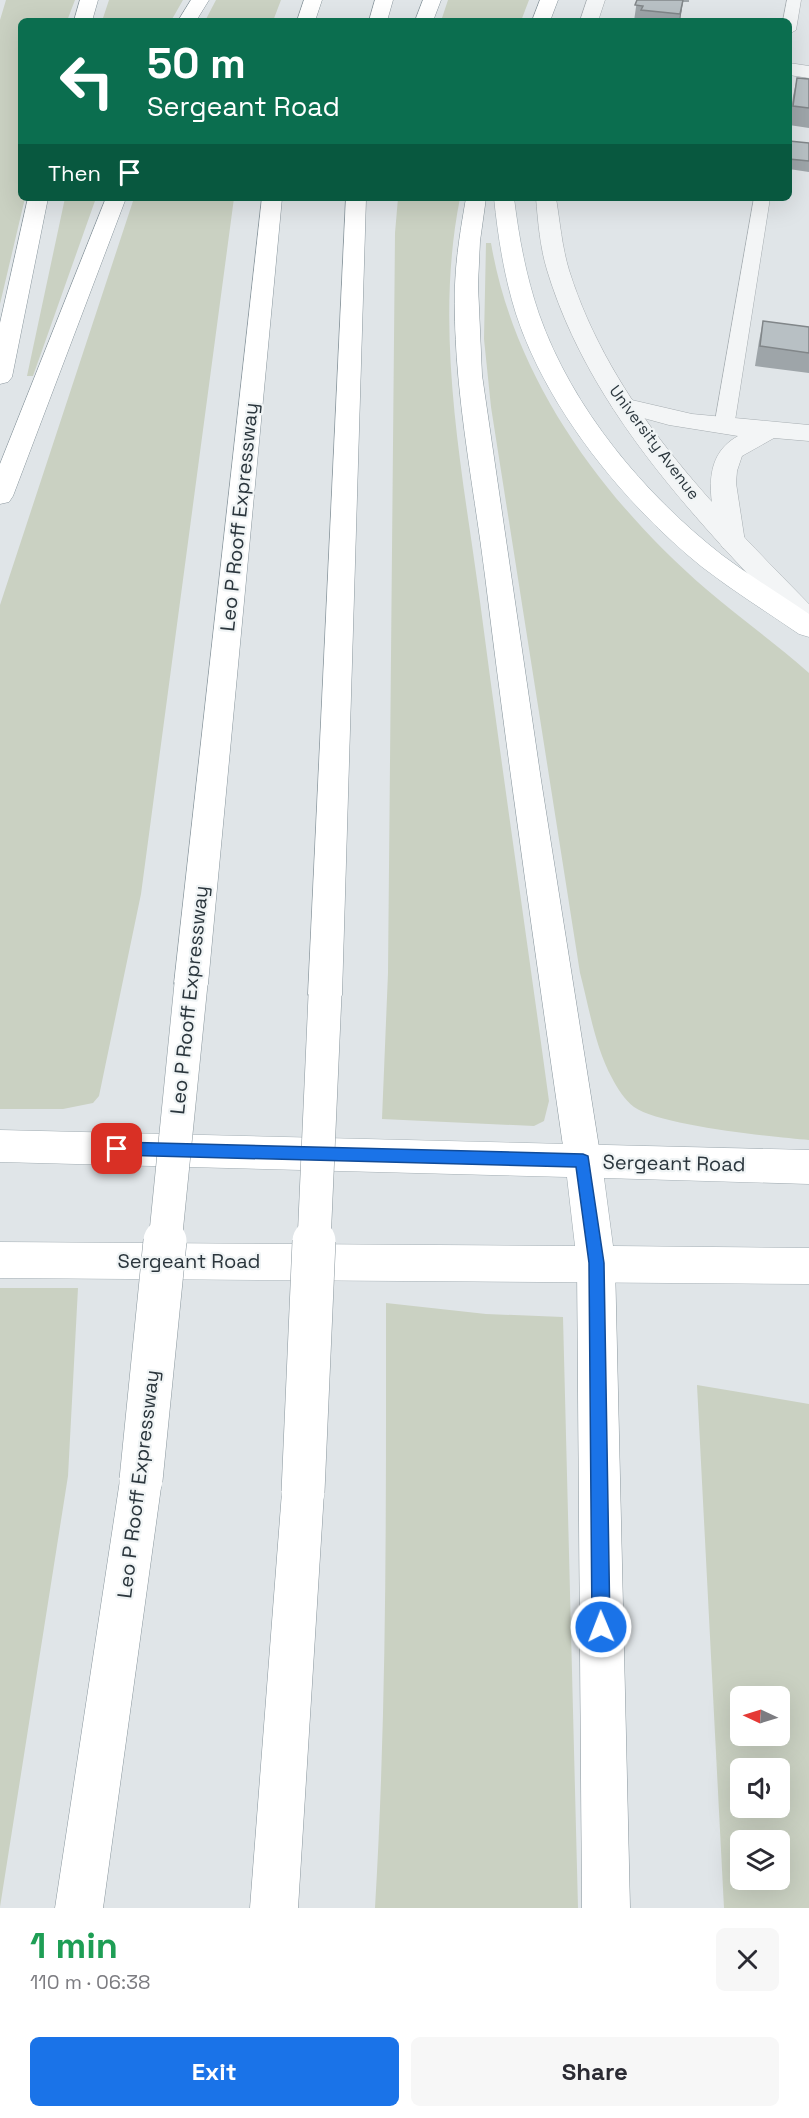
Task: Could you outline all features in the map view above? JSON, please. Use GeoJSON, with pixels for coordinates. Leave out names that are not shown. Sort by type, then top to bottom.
{"type":"FeatureCollection","features":[{"type":"Feature","properties":{"kind":"main road"},"geometry":{"type":"LineString","coordinates":[[83,18],[89,0]]}},
{"type":"Feature","properties":{"kind":"main road"},"geometry":{"type":"LineString","coordinates":[[189,18],[200,0]]}},
{"type":"Feature","properties":{"kind":"main road"},"geometry":{"type":"LineString","coordinates":[[307,18],[313,0]]}},
{"type":"Feature","properties":{"kind":"main road"},"geometry":{"type":"LineString","coordinates":[[379,18],[384,0]]}},
{"type":"Feature","properties":{"kind":"main road"},"geometry":{"type":"LineString","coordinates":[[425,18],[432,0]]}},
{"type":"Feature","properties":{"kind":"main road"},"geometry":{"type":"LineString","coordinates":[[542,18],[549,0]]}},
{"type":"Feature","properties":{"kind":"main road"},"geometry":{"type":"LineString","coordinates":[[0,377],[37,201]]}},
{"type":"Feature","properties":{"kind":"main road"},"geometry":{"type":"LineString","coordinates":[[0,496],[115,201]]}},
{"type":"Feature","properties":{"kind":"main road","name":"Leo P Rooff Expressway"},"geometry":{"type":"LineString","coordinates":[[79,1908],[141,1480],[272,201]]}},
{"type":"Feature","properties":{"kind":"main road"},"geometry":{"type":"LineString","coordinates":[[475,201],[471,222],[466,279],[468,348],[514,698],[583,1160],[596,1263],[606,1908]]}},
{"type":"Feature","properties":{"kind":"main road"},"geometry":{"type":"LineString","coordinates":[[504,201],[516,276],[531,322],[575,408],[608,456],[655,509],[711,560],[809,627]]}},
{"type":"Feature","properties":{"kind":"main road"},"geometry":{"type":"LineString","coordinates":[[274,1908],[303,1492],[325,996],[355,211]]}},
{"type":"Feature","properties":{"kind":"main road","name":"Sergeant Road"},"geometry":{"type":"LineString","coordinates":[[0,1146],[809,1167]]}},
{"type":"Feature","properties":{"kind":"main road","name":"Sergeant Road"},"geometry":{"type":"LineString","coordinates":[[0,1260],[596,1263],[801,1269]]}},
{"type":"Feature","properties":{"kind":"street"},"geometry":{"type":"LineString","coordinates":[[590,18],[596,0]]}},
{"type":"Feature","properties":{"kind":"street"},"geometry":{"type":"LineString","coordinates":[[792,69],[809,72]]}},
{"type":"Feature","properties":{"kind":"street","name":"University Avenue"},"geometry":{"type":"LineString","coordinates":[[547,201],[559,271],[574,313],[595,358],[623,405],[732,542],[809,621]]}},
{"type":"Feature","properties":{"kind":"street"},"geometry":{"type":"LineString","coordinates":[[623,405],[656,416],[724,427],[809,433]]}},
{"type":"Feature","properties":{"kind":"street"},"geometry":{"type":"LineString","coordinates":[[732,542],[723,486],[725,465],[734,450],[770,431]]}},
{"type":"Feature","properties":{"kind":"lane"},"geometry":{"type":"LineString","coordinates":[[791,18],[794,0]]}},
{"type":"Feature","properties":{"kind":"lane"},"geometry":{"type":"LineString","coordinates":[[724,427],[762,201]]}},
{"type":"Feature","properties":{"kind":"green space"},"geometry":{"type":"Polygon","coordinates":[[[6,0],[75,0],[68,18],[18,18],[18,201],[24,201],[0,304],[0,20],[6,0]]]}},
{"type":"Feature","properties":{"kind":"green space"},"geometry":{"type":"Polygon","coordinates":[[[109,0],[183,0],[173,18],[103,18],[109,0]]]}},
{"type":"Feature","properties":{"kind":"green space"},"geometry":{"type":"Polygon","coordinates":[[[216,0],[281,0],[274,18],[207,18],[216,0]]]}},
{"type":"Feature","properties":{"kind":"green space"},"geometry":{"type":"Polygon","coordinates":[[[448,0],[529,0],[522,18],[442,18],[448,0]]]}},
{"type":"Feature","properties":{"kind":"green space"},"geometry":{"type":"Polygon","coordinates":[[[64,201],[95,201],[33,376],[27,376],[64,201]]]}},
{"type":"Feature","properties":{"kind":"green space"},"geometry":{"type":"Polygon","coordinates":[[[133,201],[234,201],[141,894],[99,1096],[93,1103],[63,1109],[0,1109],[0,605],[133,201]]]}},
{"type":"Feature","properties":{"kind":"green space"},"geometry":{"type":"Polygon","coordinates":[[[398,201],[460,201],[449,297],[453,396],[549,1101],[544,1121],[534,1126],[382,1119],[388,973],[395,233],[398,201]]]}},
{"type":"Feature","properties":{"kind":"green space"},"geometry":{"type":"Polygon","coordinates":[[[486,243],[491,243],[503,293],[520,342],[542,389],[568,434],[599,476],[632,517],[668,554],[706,589],[809,673],[809,1140],[718,1130],[648,1114],[634,1107],[624,1097],[614,1082],[601,1053],[580,973],[491,407],[484,339],[486,243]]]}},
{"type":"Feature","properties":{"kind":"green space"},"geometry":{"type":"Polygon","coordinates":[[[0,1288],[78,1288],[68,1476],[0,1907],[0,1288]]]}},
{"type":"Feature","properties":{"kind":"green space"},"geometry":{"type":"Polygon","coordinates":[[[386,1303],[486,1314],[563,1317],[578,1908],[375,1908],[384,1682],[386,1303]]]}},
{"type":"Feature","properties":{"kind":"green space"},"geometry":{"type":"Polygon","coordinates":[[[697,1385],[809,1404],[809,1908],[724,1908],[697,1385]]]}},
{"type":"Feature","properties":{"kind":"building"},"geometry":{"type":"Polygon","coordinates":[[[637,0],[683,0],[680,14],[641,10],[643,6],[635,5],[637,0]]]}},
{"type":"Feature","properties":{"kind":"building"},"geometry":{"type":"Polygon","coordinates":[[[797,78],[809,79],[809,108],[793,106],[797,78]]]}},
{"type":"Feature","properties":{"kind":"building"},"geometry":{"type":"Polygon","coordinates":[[[792,141],[809,143],[809,161],[792,159],[792,141]]]}},
{"type":"Feature","properties":{"kind":"building"},"geometry":{"type":"Polygon","coordinates":[[[763,321],[809,327],[809,353],[760,346],[763,321]]]}},
{"type":"Feature","properties":{"kind":"route"},"geometry":{"type":"LineString","coordinates":[[117,1149],[583,1160],[596,1263],[601,1627]]}}]}
